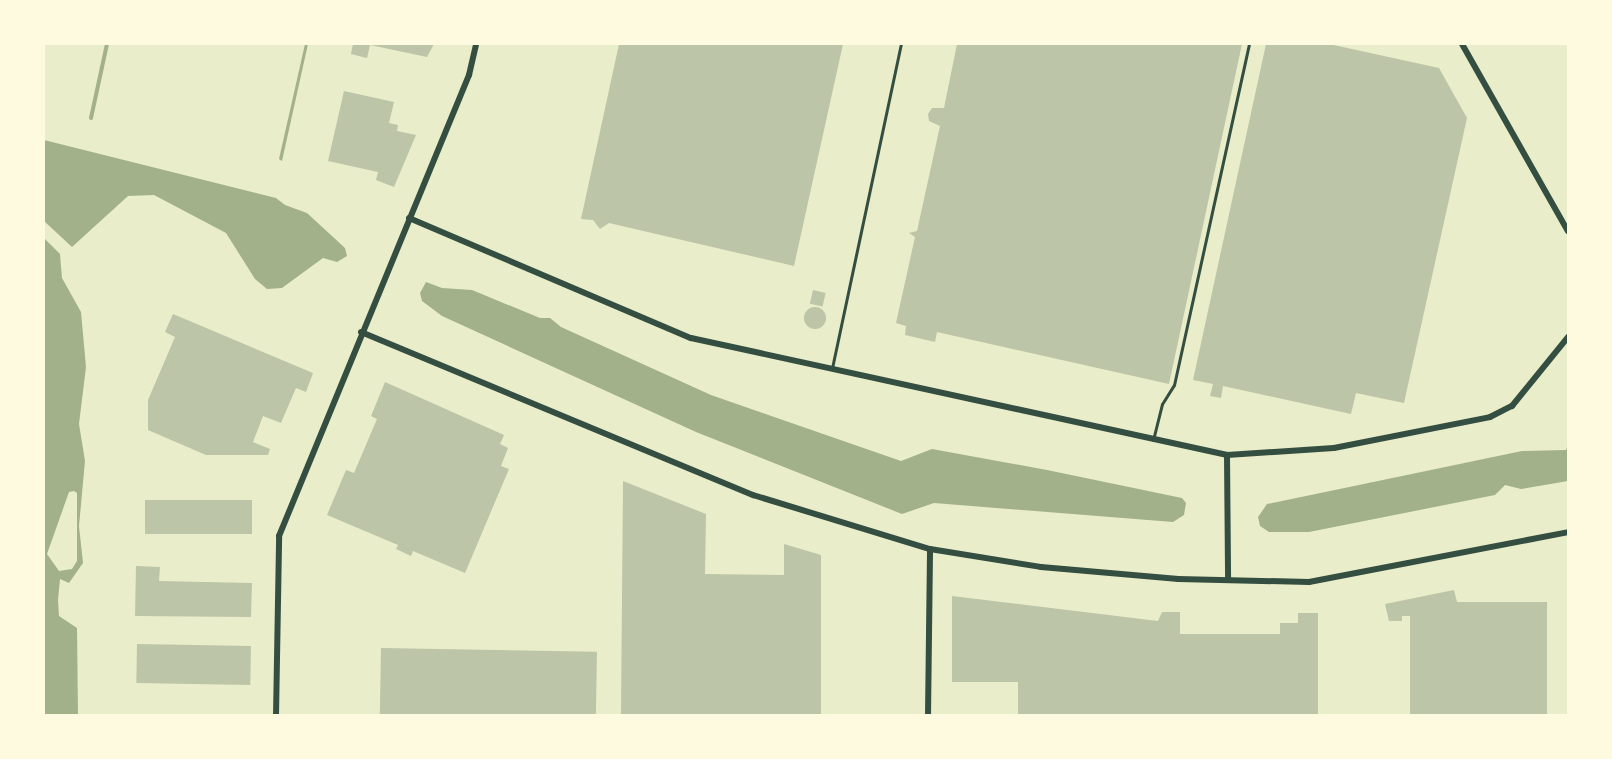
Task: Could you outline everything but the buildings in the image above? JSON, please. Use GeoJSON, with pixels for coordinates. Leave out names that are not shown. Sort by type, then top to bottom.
{"type":"FeatureCollection","features":[{"type":"Feature","properties":{"kind":"street"},"geometry":{"type":"LineString","coordinates":[[276,716],[279,536],[361,332],[469,75],[476,44]]}},
{"type":"Feature","properties":{"kind":"street"},"geometry":{"type":"LineString","coordinates":[[1462,44],[1569,231]]}},
{"type":"Feature","properties":{"kind":"street"},"geometry":{"type":"LineString","coordinates":[[409,218],[691,338],[1153,441],[1227,455],[1334,448],[1490,417],[1512,406],[1569,337]]}},
{"type":"Feature","properties":{"kind":"street"},"geometry":{"type":"LineString","coordinates":[[361,332],[753,495],[930,549],[1041,567],[1228,580],[1309,582],[1569,532]]}},
{"type":"Feature","properties":{"kind":"street"},"geometry":{"type":"LineString","coordinates":[[1227,455],[1228,580]]}},
{"type":"Feature","properties":{"kind":"street"},"geometry":{"type":"LineString","coordinates":[[928,716],[930,549]]}},
{"type":"Feature","properties":{"kind":"lane"},"geometry":{"type":"LineString","coordinates":[[831,370],[901,44]]}},
{"type":"Feature","properties":{"kind":"lane"},"geometry":{"type":"LineString","coordinates":[[1153,441],[1162,404],[1174,385],[1249,44]]}},
{"type":"Feature","properties":{"kind":"shaded area"},"geometry":{"type":"Polygon","coordinates":[[[305,44],[308,44],[282,161],[279,159],[305,44]]]}},
{"type":"Feature","properties":{"kind":"shaded area"},"geometry":{"type":"Polygon","coordinates":[[[44,140],[276,198],[285,205],[307,213],[345,248],[347,256],[337,262],[323,258],[282,288],[267,289],[255,279],[226,233],[154,195],[128,196],[72,247],[44,221],[44,140]]]}},
{"type":"Feature","properties":{"kind":"shaded area"},"geometry":{"type":"Polygon","coordinates":[[[44,238],[60,254],[62,278],[81,312],[86,367],[79,424],[85,461],[79,526],[83,563],[69,583],[60,579],[58,600],[59,616],[77,628],[78,715],[44,715],[44,238]],[[69,492],[47,554],[59,571],[72,569],[77,561],[77,493],[69,492]]]}},
{"type":"Feature","properties":{"kind":"shaded area"},"geometry":{"type":"Polygon","coordinates":[[[426,282],[442,288],[472,290],[540,318],[550,318],[561,327],[711,395],[901,461],[932,449],[1047,470],[1182,498],[1186,503],[1184,515],[1173,522],[934,503],[902,514],[696,432],[442,316],[422,301],[420,293],[426,282]]]}},
{"type":"Feature","properties":{"kind":"shaded area"},"geometry":{"type":"Polygon","coordinates":[[[1568,444],[1568,481],[1521,489],[1505,485],[1495,495],[1309,532],[1269,532],[1260,526],[1258,517],[1267,504],[1522,451],[1566,450],[1568,444]]]}},
{"type":"Feature","properties":{"kind":"waterway"},"geometry":{"type":"LineString","coordinates":[[91,118],[107,44]]}}]}
